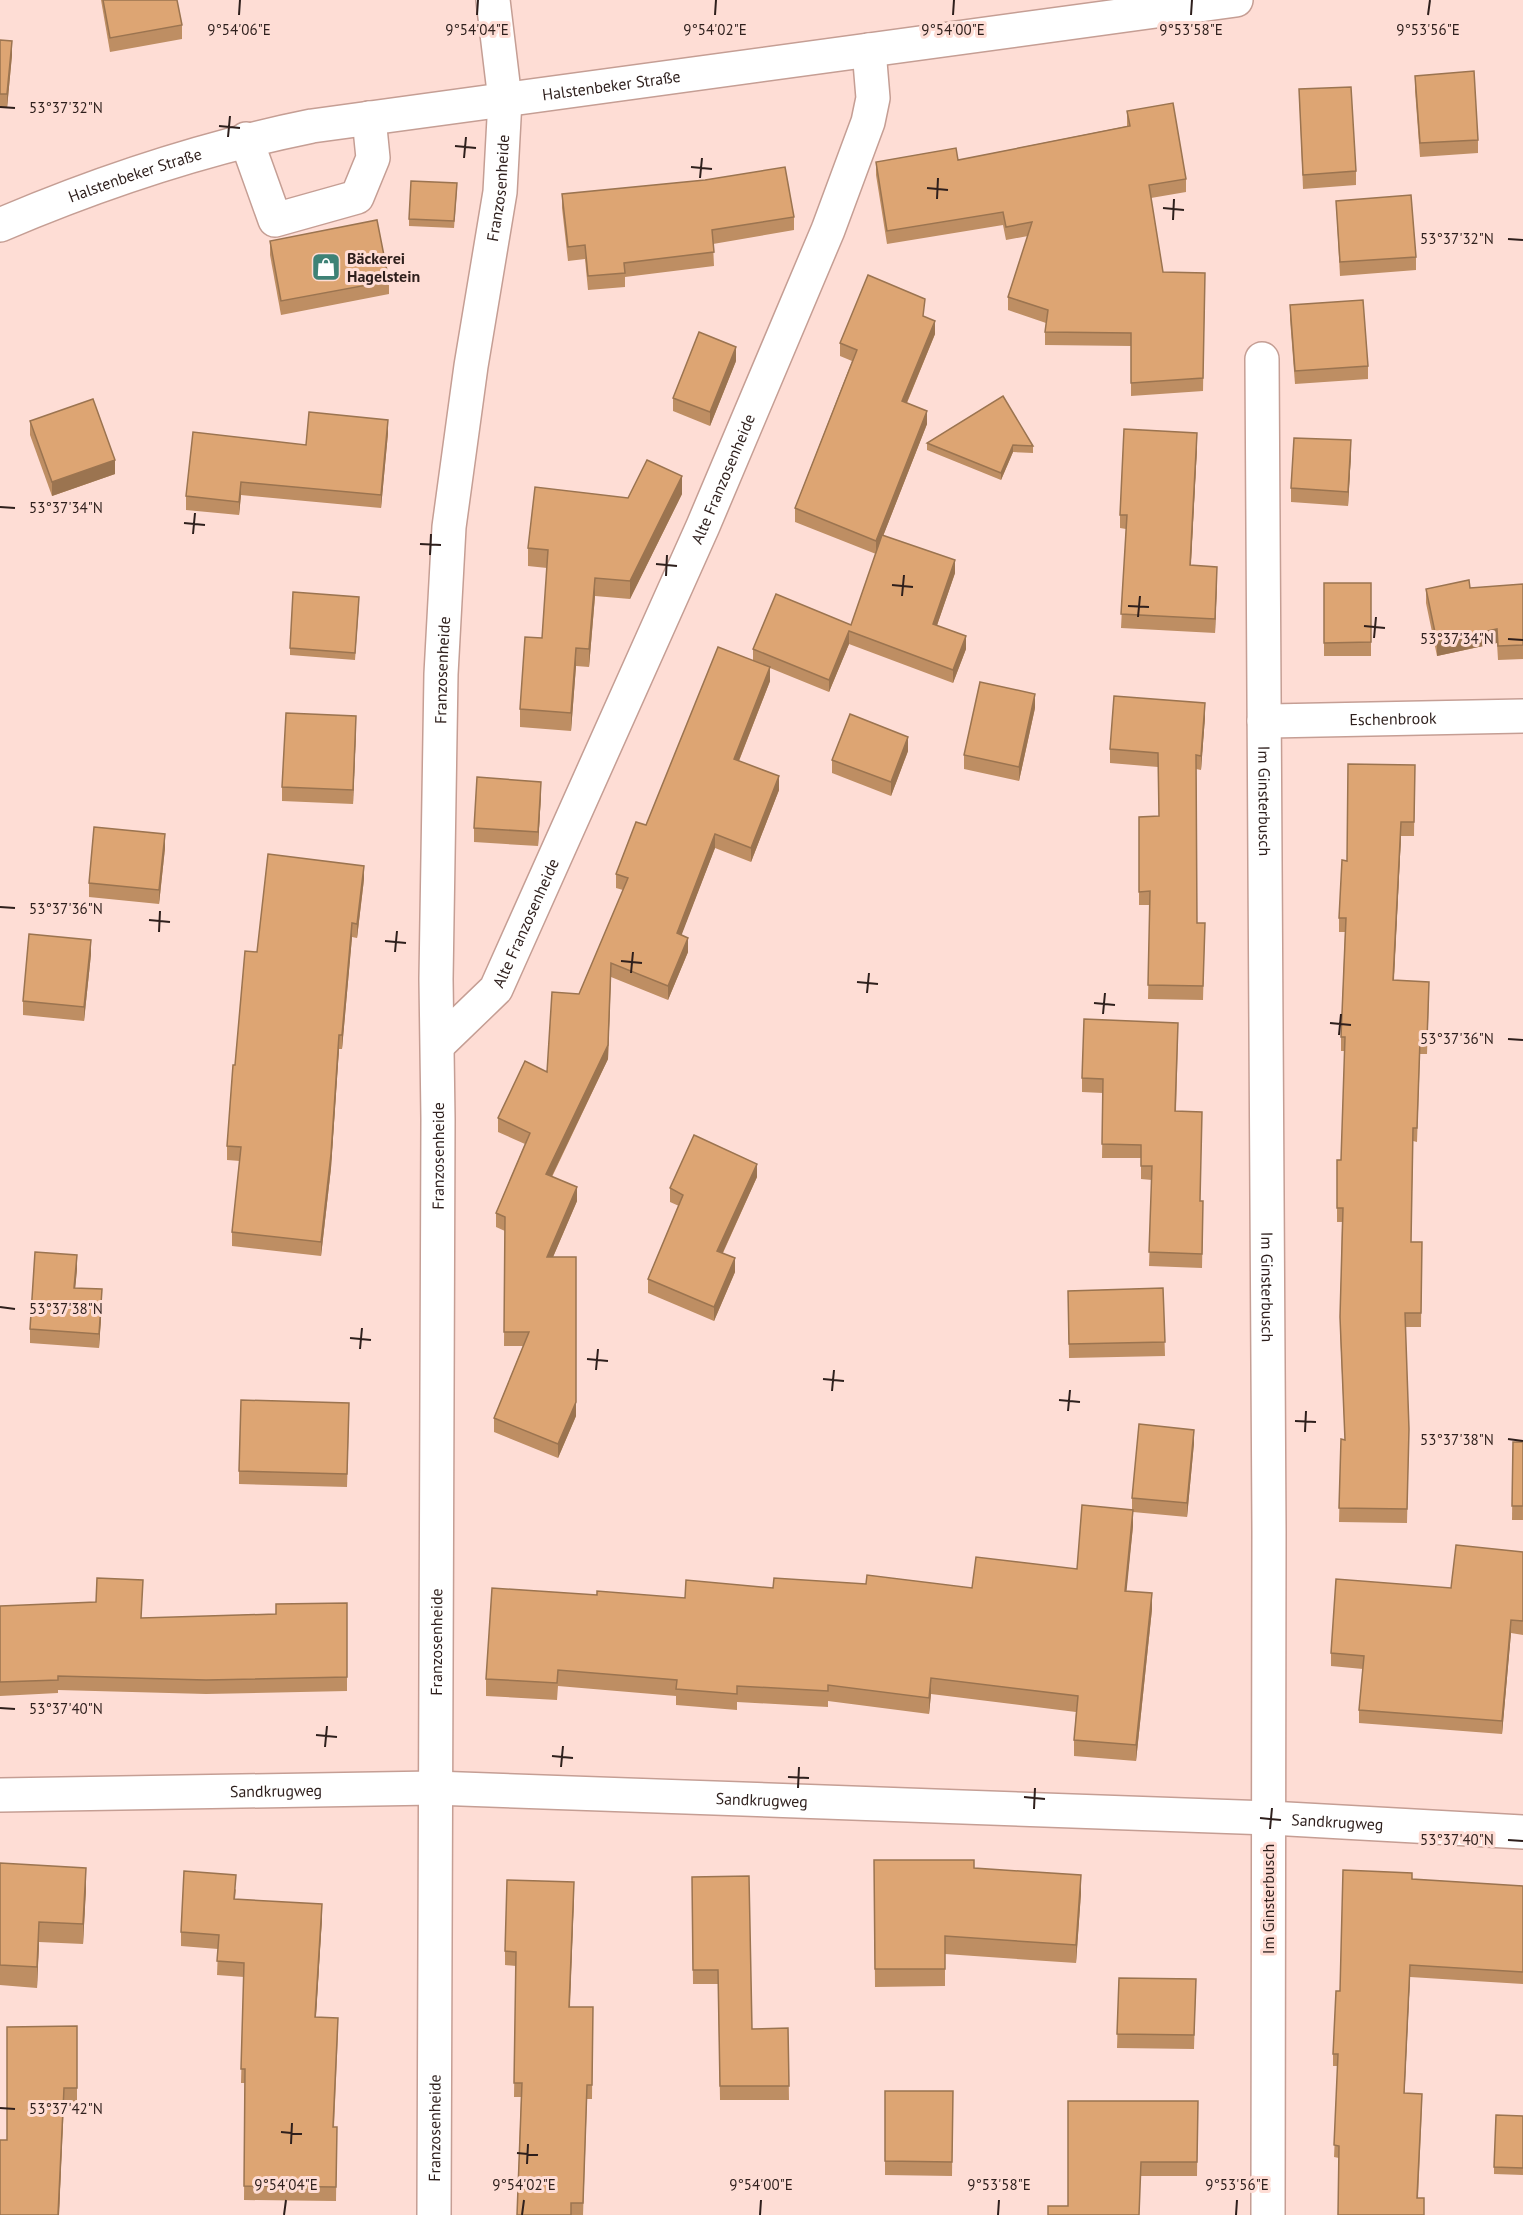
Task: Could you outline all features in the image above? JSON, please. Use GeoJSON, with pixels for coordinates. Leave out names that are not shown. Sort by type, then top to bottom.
{"type":"FeatureCollection","features":[{"type":"Feature","properties":{"kind":"street","name":"Franzosenheide"},"geometry":{"type":"LineString","coordinates":[[434,2215],[434,1788],[441,674],[449,527],[471,366],[500,192],[505,100],[493,0]]}},
{"type":"Feature","properties":{"kind":"street","name":"Halstenbeker Straße"},"geometry":{"type":"LineString","coordinates":[[0,225],[99,185],[189,154],[246,139],[369,118],[1236,0]]}},
{"type":"Feature","properties":{"kind":"street","name":"Alte Franzosenheide"},"geometry":{"type":"LineString","coordinates":[[438,1045],[496,989],[703,526],[828,230],[868,122],[873,98],[869,50]]}},
{"type":"Feature","properties":{"kind":"street"},"geometry":{"type":"LineString","coordinates":[[246,139],[275,220],[357,196],[374,158],[369,118]]}},
{"type":"Feature","properties":{"kind":"street","name":"Im Ginsterbusch"},"geometry":{"type":"LineString","coordinates":[[1262,359],[1269,1818],[1268,2215]]}},
{"type":"Feature","properties":{"kind":"street","name":"Eschenbrook"},"geometry":{"type":"LineString","coordinates":[[1264,721],[1523,716]]}},
{"type":"Feature","properties":{"kind":"street","name":"Sandkrugweg"},"geometry":{"type":"LineString","coordinates":[[0,1795],[434,1788],[1269,1818],[1523,1832]]}},
{"type":"Feature","properties":{"kind":"building"},"geometry":{"type":"Polygon","coordinates":[[[103,0],[177,0],[182,25],[110,38],[103,0]]]}},
{"type":"Feature","properties":{"kind":"building"},"geometry":{"type":"Polygon","coordinates":[[[0,40],[12,41],[7,94],[0,94],[0,40]]]}},
{"type":"Feature","properties":{"kind":"building"},"geometry":{"type":"Polygon","coordinates":[[[1474,71],[1478,140],[1420,143],[1415,76],[1474,71]]]}},
{"type":"Feature","properties":{"kind":"building"},"geometry":{"type":"Polygon","coordinates":[[[1351,87],[1356,171],[1303,175],[1299,89],[1351,87]]]}},
{"type":"Feature","properties":{"kind":"building"},"geometry":{"type":"Polygon","coordinates":[[[1173,103],[1186,179],[1149,185],[1163,272],[1205,273],[1203,378],[1131,383],[1131,333],[1045,332],[1048,310],[1008,297],[1032,222],[1006,227],[1003,212],[887,231],[876,162],[956,148],[958,160],[1130,126],[1127,111],[1173,103]]]}},
{"type":"Feature","properties":{"kind":"building"},"geometry":{"type":"Polygon","coordinates":[[[785,167],[794,217],[712,230],[714,252],[624,263],[625,273],[588,276],[585,245],[568,247],[562,194],[705,180],[785,167]]]}},
{"type":"Feature","properties":{"kind":"building"},"geometry":{"type":"Polygon","coordinates":[[[411,181],[457,183],[454,221],[409,219],[411,181]]]}},
{"type":"Feature","properties":{"kind":"building"},"geometry":{"type":"Polygon","coordinates":[[[1411,195],[1416,257],[1340,262],[1336,201],[1411,195]]]}},
{"type":"Feature","properties":{"kind":"building"},"geometry":{"type":"Polygon","coordinates":[[[377,220],[389,281],[281,301],[270,241],[377,220]]]}},
{"type":"Feature","properties":{"kind":"building"},"geometry":{"type":"Polygon","coordinates":[[[868,275],[925,299],[923,316],[935,321],[902,401],[927,411],[876,541],[795,508],[857,350],[840,343],[868,275]]]}},
{"type":"Feature","properties":{"kind":"building"},"geometry":{"type":"Polygon","coordinates":[[[1363,300],[1368,366],[1295,371],[1290,305],[1363,300]]]}},
{"type":"Feature","properties":{"kind":"building"},"geometry":{"type":"Polygon","coordinates":[[[699,332],[736,347],[710,412],[673,398],[699,332]]]}},
{"type":"Feature","properties":{"kind":"building"},"geometry":{"type":"Polygon","coordinates":[[[1003,396],[1033,446],[1013,445],[1001,473],[927,443],[1003,396]]]}},
{"type":"Feature","properties":{"kind":"building"},"geometry":{"type":"Polygon","coordinates":[[[93,399],[115,460],[52,482],[30,421],[93,399]]]}},
{"type":"Feature","properties":{"kind":"building"},"geometry":{"type":"Polygon","coordinates":[[[309,412],[388,420],[381,495],[241,482],[239,502],[186,496],[193,432],[306,445],[309,412]]]}},
{"type":"Feature","properties":{"kind":"building"},"geometry":{"type":"Polygon","coordinates":[[[1124,429],[1197,433],[1190,565],[1217,567],[1215,619],[1121,614],[1127,515],[1120,515],[1124,429]]]}},
{"type":"Feature","properties":{"kind":"building"},"geometry":{"type":"Polygon","coordinates":[[[1294,438],[1351,440],[1348,492],[1291,488],[1294,438]]]}},
{"type":"Feature","properties":{"kind":"building"},"geometry":{"type":"Polygon","coordinates":[[[647,460],[682,476],[630,581],[595,578],[589,649],[576,648],[571,713],[520,709],[525,637],[542,638],[548,550],[528,548],[535,487],[628,498],[647,460]]]}},
{"type":"Feature","properties":{"kind":"building"},"geometry":{"type":"Polygon","coordinates":[[[882,535],[955,560],[933,624],[966,636],[953,670],[849,631],[829,680],[753,649],[776,594],[851,625],[882,535]]]}},
{"type":"Feature","properties":{"kind":"building"},"geometry":{"type":"Polygon","coordinates":[[[1469,580],[1470,588],[1523,584],[1523,645],[1498,646],[1497,629],[1437,642],[1426,589],[1469,580]]]}},
{"type":"Feature","properties":{"kind":"building"},"geometry":{"type":"Polygon","coordinates":[[[1324,583],[1371,583],[1371,642],[1324,643],[1324,583]]]}},
{"type":"Feature","properties":{"kind":"building"},"geometry":{"type":"Polygon","coordinates":[[[293,592],[359,597],[355,653],[290,648],[293,592]]]}},
{"type":"Feature","properties":{"kind":"building"},"geometry":{"type":"Polygon","coordinates":[[[718,647],[770,667],[734,759],[779,776],[751,848],[715,834],[677,933],[688,938],[668,986],[611,963],[608,1045],[546,1174],[577,1187],[547,1257],[576,1257],[576,1402],[558,1444],[494,1418],[529,1332],[504,1332],[505,1217],[496,1213],[530,1133],[498,1118],[525,1061],[547,1072],[552,992],[579,994],[628,878],[616,874],[636,822],[646,825],[718,647]]]}},
{"type":"Feature","properties":{"kind":"building"},"geometry":{"type":"Polygon","coordinates":[[[980,682],[1035,694],[1019,767],[964,755],[980,682]]]}},
{"type":"Feature","properties":{"kind":"building"},"geometry":{"type":"Polygon","coordinates":[[[1114,696],[1205,703],[1201,756],[1196,755],[1197,923],[1205,923],[1203,986],[1148,985],[1150,891],[1139,892],[1139,817],[1159,816],[1158,753],[1110,749],[1114,696]]]}},
{"type":"Feature","properties":{"kind":"building"},"geometry":{"type":"Polygon","coordinates":[[[286,713],[356,716],[353,790],[282,787],[286,713]]]}},
{"type":"Feature","properties":{"kind":"building"},"geometry":{"type":"Polygon","coordinates":[[[850,714],[908,737],[891,782],[832,760],[850,714]]]}},
{"type":"Feature","properties":{"kind":"building"},"geometry":{"type":"Polygon","coordinates":[[[1348,764],[1415,765],[1414,822],[1401,822],[1393,980],[1429,982],[1427,1040],[1420,1040],[1417,1128],[1413,1128],[1411,1242],[1422,1242],[1421,1313],[1405,1313],[1409,1429],[1407,1509],[1339,1508],[1341,1439],[1345,1440],[1340,1317],[1343,1208],[1337,1208],[1337,1160],[1341,1160],[1345,1037],[1341,1037],[1346,918],[1339,918],[1342,860],[1347,861],[1348,764]]]}},
{"type":"Feature","properties":{"kind":"building"},"geometry":{"type":"Polygon","coordinates":[[[477,777],[541,782],[538,832],[474,828],[477,777]]]}},
{"type":"Feature","properties":{"kind":"building"},"geometry":{"type":"Polygon","coordinates":[[[94,827],[165,834],[159,890],[89,883],[94,827]]]}},
{"type":"Feature","properties":{"kind":"building"},"geometry":{"type":"Polygon","coordinates":[[[268,854],[364,866],[357,924],[352,923],[342,1035],[339,1035],[331,1154],[321,1242],[232,1232],[241,1147],[227,1146],[233,1065],[235,1065],[245,951],[257,952],[268,854]]]}},
{"type":"Feature","properties":{"kind":"building"},"geometry":{"type":"Polygon","coordinates":[[[29,934],[91,940],[84,1007],[23,1001],[29,934]]]}},
{"type":"Feature","properties":{"kind":"building"},"geometry":{"type":"Polygon","coordinates":[[[1084,1019],[1178,1023],[1175,1111],[1202,1112],[1200,1201],[1203,1201],[1202,1254],[1149,1252],[1152,1166],[1141,1166],[1141,1145],[1102,1144],[1103,1079],[1082,1078],[1084,1019]]]}},
{"type":"Feature","properties":{"kind":"building"},"geometry":{"type":"Polygon","coordinates":[[[694,1135],[757,1164],[717,1251],[735,1258],[714,1307],[648,1279],[683,1195],[670,1188],[694,1135]]]}},
{"type":"Feature","properties":{"kind":"building"},"geometry":{"type":"Polygon","coordinates":[[[35,1252],[77,1255],[74,1288],[102,1289],[99,1334],[30,1329],[35,1252]]]}},
{"type":"Feature","properties":{"kind":"building"},"geometry":{"type":"Polygon","coordinates":[[[1163,1288],[1165,1342],[1069,1344],[1068,1291],[1163,1288]]]}},
{"type":"Feature","properties":{"kind":"building"},"geometry":{"type":"Polygon","coordinates":[[[241,1400],[349,1403],[347,1474],[239,1471],[241,1400]]]}},
{"type":"Feature","properties":{"kind":"building"},"geometry":{"type":"Polygon","coordinates":[[[1139,1424],[1194,1430],[1187,1503],[1132,1498],[1139,1424]]]}},
{"type":"Feature","properties":{"kind":"building"},"geometry":{"type":"Polygon","coordinates":[[[1513,1442],[1523,1442],[1523,1506],[1512,1506],[1513,1442]]]}},
{"type":"Feature","properties":{"kind":"building"},"geometry":{"type":"Polygon","coordinates":[[[1082,1505],[1133,1510],[1125,1591],[1152,1593],[1136,1745],[1074,1740],[1078,1696],[931,1678],[929,1698],[828,1685],[828,1691],[737,1686],[737,1694],[676,1689],[677,1680],[558,1670],[557,1683],[486,1679],[492,1588],[597,1595],[597,1591],[685,1598],[686,1580],[773,1588],[774,1578],[866,1584],[867,1575],[972,1588],[976,1557],[1077,1569],[1082,1505]]]}},
{"type":"Feature","properties":{"kind":"building"},"geometry":{"type":"Polygon","coordinates":[[[1456,1545],[1523,1552],[1523,1621],[1511,1620],[1502,1721],[1359,1710],[1364,1656],[1331,1653],[1336,1579],[1451,1588],[1456,1545]]]}},
{"type":"Feature","properties":{"kind":"building"},"geometry":{"type":"Polygon","coordinates":[[[97,1578],[143,1580],[141,1618],[276,1614],[276,1604],[347,1603],[347,1677],[206,1680],[58,1676],[58,1680],[0,1682],[0,1606],[96,1602],[97,1578]]]}},
{"type":"Feature","properties":{"kind":"building"},"geometry":{"type":"Polygon","coordinates":[[[874,1860],[974,1860],[974,1868],[1081,1875],[1076,1945],[945,1936],[945,1969],[875,1969],[874,1860]]]}},
{"type":"Feature","properties":{"kind":"building"},"geometry":{"type":"Polygon","coordinates":[[[0,1863],[86,1868],[83,1924],[39,1922],[37,1967],[0,1965],[0,1863]]]}},
{"type":"Feature","properties":{"kind":"building"},"geometry":{"type":"Polygon","coordinates":[[[1343,1870],[1412,1873],[1412,1879],[1523,1886],[1523,1972],[1410,1965],[1404,2093],[1422,2094],[1417,2198],[1424,2198],[1424,2215],[1338,2215],[1339,2146],[1334,2145],[1338,2054],[1333,2054],[1336,1991],[1340,1991],[1343,1870]]]}},
{"type":"Feature","properties":{"kind":"building"},"geometry":{"type":"Polygon","coordinates":[[[184,1871],[236,1875],[234,1899],[322,1904],[315,2017],[338,2018],[333,2127],[337,2127],[336,2187],[244,2186],[245,2069],[241,2069],[244,1963],[217,1961],[219,1935],[181,1932],[184,1871]]]}},
{"type":"Feature","properties":{"kind":"building"},"geometry":{"type":"Polygon","coordinates":[[[749,1876],[752,2029],[788,2028],[789,2086],[720,2086],[718,1970],[693,1970],[692,1877],[749,1876]]]}},
{"type":"Feature","properties":{"kind":"building"},"geometry":{"type":"Polygon","coordinates":[[[507,1880],[574,1882],[569,2007],[593,2007],[592,2085],[587,2085],[583,2203],[571,2203],[571,2215],[517,2215],[522,2083],[514,2083],[516,1952],[505,1951],[507,1880]]]}},
{"type":"Feature","properties":{"kind":"building"},"geometry":{"type":"Polygon","coordinates":[[[1119,1978],[1196,1979],[1194,2035],[1117,2034],[1119,1978]]]}},
{"type":"Feature","properties":{"kind":"building"},"geometry":{"type":"Polygon","coordinates":[[[77,2026],[77,2088],[64,2088],[58,2215],[0,2215],[0,2140],[7,2140],[7,2027],[77,2026]]]}},
{"type":"Feature","properties":{"kind":"building"},"geometry":{"type":"Polygon","coordinates":[[[885,2091],[953,2091],[952,2162],[885,2161],[885,2091]]]}},
{"type":"Feature","properties":{"kind":"building"},"geometry":{"type":"Polygon","coordinates":[[[1068,2101],[1198,2101],[1197,2162],[1141,2162],[1139,2215],[1048,2215],[1048,2206],[1068,2206],[1068,2101]]]}},
{"type":"Feature","properties":{"kind":"building"},"geometry":{"type":"Polygon","coordinates":[[[1496,2115],[1523,2116],[1523,2168],[1494,2167],[1496,2115]]]}},
{"type":"Feature","properties":{"kind":"place","name":"Bäckerei Hagelstein"},"geometry":{"type":"Point","coordinates":[326,267]}}]}
